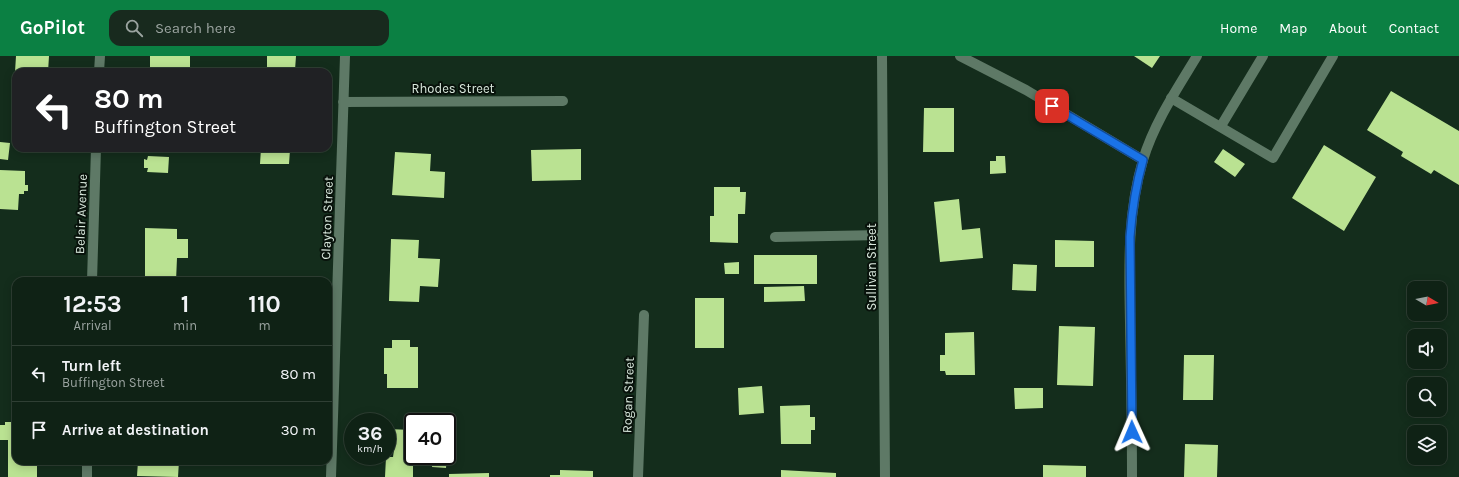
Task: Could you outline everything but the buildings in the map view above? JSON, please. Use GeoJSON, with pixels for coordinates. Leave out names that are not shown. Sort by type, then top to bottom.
{"type":"FeatureCollection","features":[{"type":"Feature","properties":{"kind":"street"},"geometry":{"type":"LineString","coordinates":[[99,68],[100,56]]}},
{"type":"Feature","properties":{"kind":"street","name":"Clayton Street"},"geometry":{"type":"LineString","coordinates":[[332,446],[345,56]]}},
{"type":"Feature","properties":{"kind":"street","name":"Sullivan Street"},"geometry":{"type":"LineString","coordinates":[[882,56],[885,477]]}},
{"type":"Feature","properties":{"kind":"street"},"geometry":{"type":"LineString","coordinates":[[960,56],[1026,90],[1143,160]]}},
{"type":"Feature","properties":{"kind":"street"},"geometry":{"type":"LineString","coordinates":[[1132,477],[1130,237],[1134,200],[1143,160],[1150,140],[1171,98],[1197,56]]}},
{"type":"Feature","properties":{"kind":"street"},"geometry":{"type":"LineString","coordinates":[[1221,126],[1263,56]]}},
{"type":"Feature","properties":{"kind":"street"},"geometry":{"type":"LineString","coordinates":[[1171,98],[1221,126],[1272,158],[1333,56]]}},
{"type":"Feature","properties":{"kind":"street","name":"Rhodes Street"},"geometry":{"type":"LineString","coordinates":[[343,102],[563,101]]}},
{"type":"Feature","properties":{"kind":"street","name":"Belair Avenue"},"geometry":{"type":"LineString","coordinates":[[92,277],[96,152]]}},
{"type":"Feature","properties":{"kind":"street"},"geometry":{"type":"LineString","coordinates":[[775,237],[883,235]]}},
{"type":"Feature","properties":{"kind":"street","name":"Rogan Street"},"geometry":{"type":"LineString","coordinates":[[638,477],[644,315]]}},
{"type":"Feature","properties":{"kind":"street"},"geometry":{"type":"LineString","coordinates":[[87,465],[87,477]]}},
{"type":"Feature","properties":{"kind":"street","name":"Clayton Street"},"geometry":{"type":"LineString","coordinates":[[331,465],[331,477]]}},
{"type":"Feature","properties":{"kind":"route"},"geometry":{"type":"LineString","coordinates":[[1052,106],[1143,160],[1136,185],[1132,208],[1130,237],[1129,265],[1132,432]]}}]}
